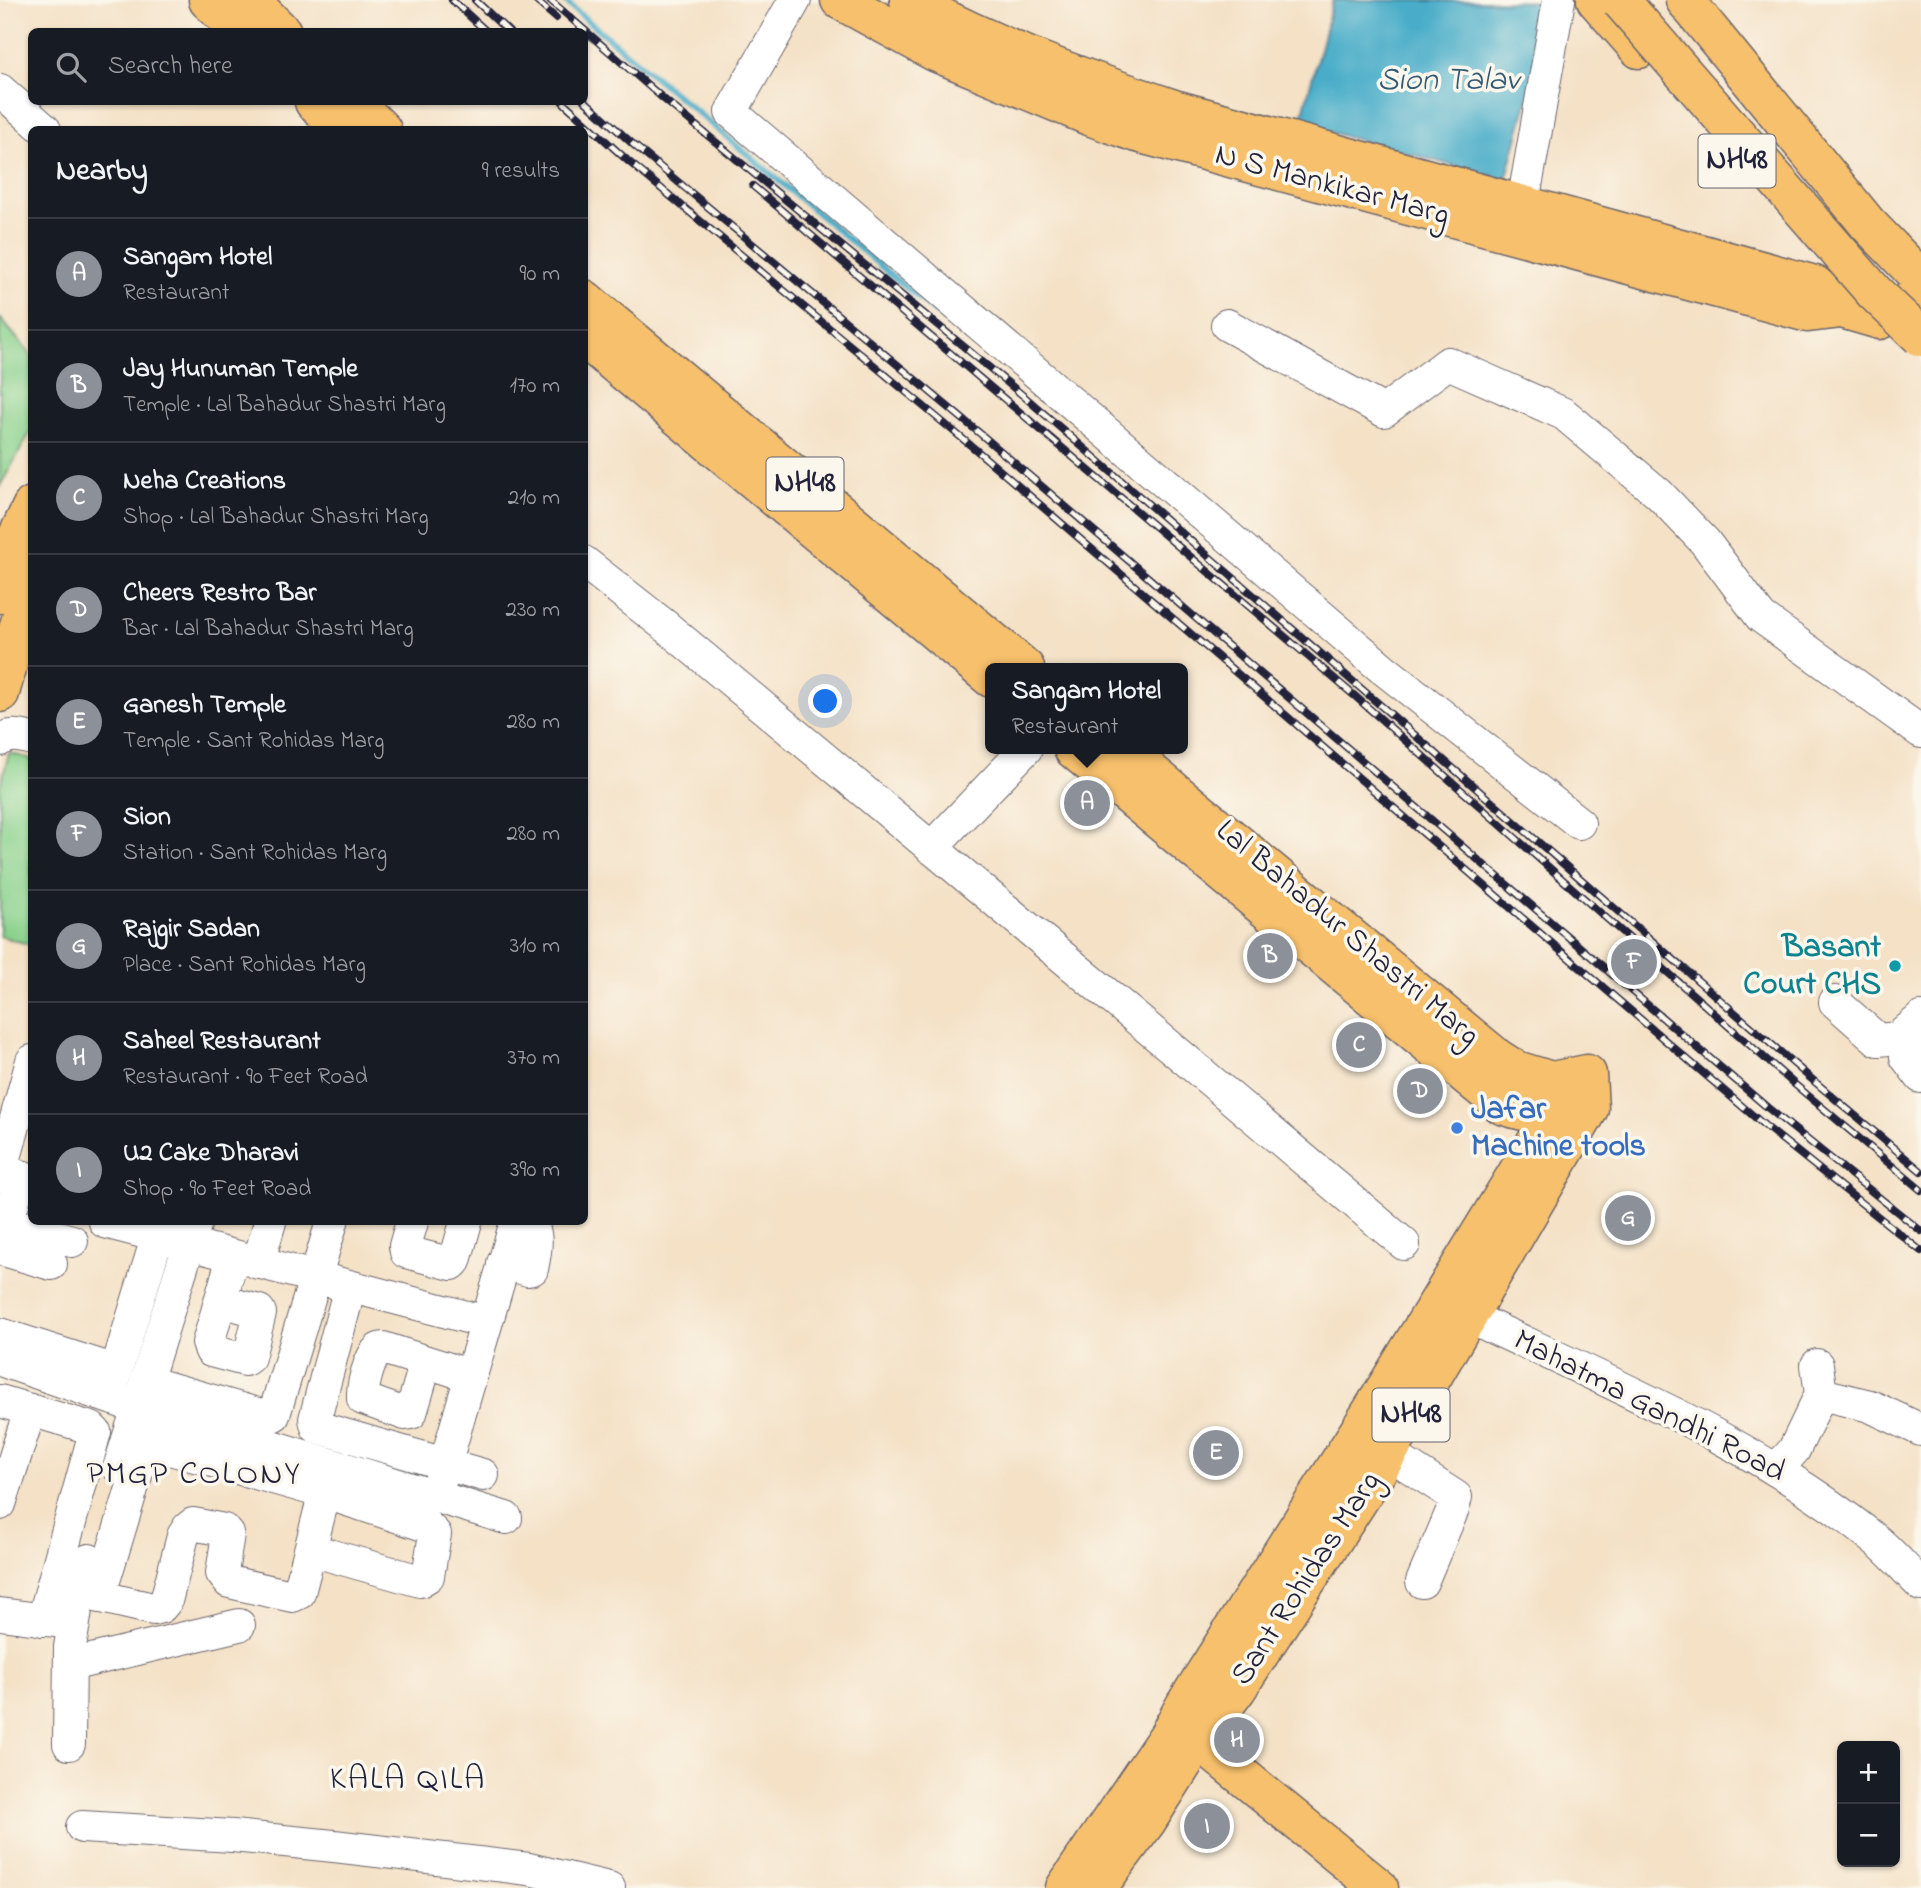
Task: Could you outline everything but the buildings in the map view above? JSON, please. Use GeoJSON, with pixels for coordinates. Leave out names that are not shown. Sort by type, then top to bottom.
{"type":"FeatureCollection","features":[{"type":"Feature","properties":{"kind":"main road","name":"N S Mankikar Marg"},"geometry":{"type":"LineString","coordinates":[[840,0],[935,52],[1034,75],[1101,120],[1170,125],[1520,220],[1808,313],[1829,287],[1880,320]]}},
{"type":"Feature","properties":{"kind":"main road"},"geometry":{"type":"LineString","coordinates":[[909,0],[1034,75]]}},
{"type":"Feature","properties":{"kind":"main road","name":"NH48"},"geometry":{"type":"LineString","coordinates":[[1596,0],[1718,139],[1829,287]]}},
{"type":"Feature","properties":{"kind":"main road"},"geometry":{"type":"LineString","coordinates":[[1620,0],[1874,292],[1921,337]]}},
{"type":"Feature","properties":{"kind":"main road"},"geometry":{"type":"LineString","coordinates":[[1642,0],[1835,231],[1884,285],[1921,318]]}},
{"type":"Feature","properties":{"kind":"main road","name":"NH48"},"geometry":{"type":"LineString","coordinates":[[1685,0],[1867,223],[1921,279]]}},
{"type":"Feature","properties":{"kind":"main road"},"geometry":{"type":"LineString","coordinates":[[235,10],[273,28]]}},
{"type":"Feature","properties":{"kind":"main road"},"geometry":{"type":"LineString","coordinates":[[1718,139],[1767,100]]}},
{"type":"Feature","properties":{"kind":"main road"},"geometry":{"type":"LineString","coordinates":[[317,105],[339,126]]}},
{"type":"Feature","properties":{"kind":"main road"},"geometry":{"type":"LineString","coordinates":[[357,105],[378,126]]}},
{"type":"Feature","properties":{"kind":"main road"},"geometry":{"type":"LineString","coordinates":[[1921,293],[1880,320],[1921,358]]}},
{"type":"Feature","properties":{"kind":"main road","name":"NH48"},"geometry":{"type":"LineString","coordinates":[[588,303],[987,663]]}},
{"type":"Feature","properties":{"kind":"main road","name":"NH48"},"geometry":{"type":"LineString","coordinates":[[588,341],[987,663]]}},
{"type":"Feature","properties":{"kind":"main road"},"geometry":{"type":"LineString","coordinates":[[0,594],[18,535],[28,514]]}},
{"type":"Feature","properties":{"kind":"main road"},"geometry":{"type":"LineString","coordinates":[[0,693],[28,594]]}},
{"type":"Feature","properties":{"kind":"main road","name":"Lal Bahadur Shastri Marg"},"geometry":{"type":"LineString","coordinates":[[1079,754],[1502,1105],[1523,1112],[1570,1095]]}},
{"type":"Feature","properties":{"kind":"main road","name":"Lal Bahadur Shastri Marg"},"geometry":{"type":"LineString","coordinates":[[1129,754],[1497,1058],[1516,1070],[1570,1095]]}},
{"type":"Feature","properties":{"kind":"main road","name":"Sant Rohidas Marg"},"geometry":{"type":"LineString","coordinates":[[1097,1888],[1147,1821],[1184,1746],[1185,1704],[1293,1534],[1388,1429],[1468,1316],[1570,1095]]}},
{"type":"Feature","properties":{"kind":"main road","name":"Sant Rohidas Marg"},"geometry":{"type":"LineString","coordinates":[[1065,1888],[1244,1679],[1324,1556],[1388,1429],[1570,1095]]}},
{"type":"Feature","properties":{"kind":"main road"},"geometry":{"type":"LineString","coordinates":[[1293,1534],[1324,1556]]}},
{"type":"Feature","properties":{"kind":"main road"},"geometry":{"type":"LineString","coordinates":[[1184,1746],[1359,1885]]}},
{"type":"Feature","properties":{"kind":"street"},"geometry":{"type":"LineString","coordinates":[[794,0],[731,112],[1382,668],[1579,823]]}},
{"type":"Feature","properties":{"kind":"street"},"geometry":{"type":"LineString","coordinates":[[1520,220],[1559,0]]}},
{"type":"Feature","properties":{"kind":"street"},"geometry":{"type":"LineString","coordinates":[[0,90],[40,126]]}},
{"type":"Feature","properties":{"kind":"street"},"geometry":{"type":"LineString","coordinates":[[1227,325],[1384,411],[1448,363],[1564,414],[1660,494],[1705,542],[1761,617],[1921,732]]}},
{"type":"Feature","properties":{"kind":"street"},"geometry":{"type":"LineString","coordinates":[[588,565],[663,624],[1180,1054],[1404,1244]]}},
{"type":"Feature","properties":{"kind":"street"},"geometry":{"type":"LineString","coordinates":[[0,740],[15,735],[28,738]]}},
{"type":"Feature","properties":{"kind":"street"},"geometry":{"type":"LineString","coordinates":[[931,848],[1021,754]]}},
{"type":"Feature","properties":{"kind":"street"},"geometry":{"type":"LineString","coordinates":[[1835,1002],[1878,1040],[1898,1038],[1921,1018]]}},
{"type":"Feature","properties":{"kind":"street"},"geometry":{"type":"LineString","coordinates":[[1921,1035],[1908,1047],[1906,1057],[1921,1077]]}},
{"type":"Feature","properties":{"kind":"street"},"geometry":{"type":"LineString","coordinates":[[3,1240],[17,1177],[28,1086]]}},
{"type":"Feature","properties":{"kind":"street"},"geometry":{"type":"LineString","coordinates":[[17,1177],[28,1145]]}},
{"type":"Feature","properties":{"kind":"street"},"geometry":{"type":"LineString","coordinates":[[129,1225],[192,1233],[246,1260],[486,1322]]}},
{"type":"Feature","properties":{"kind":"street"},"geometry":{"type":"LineString","coordinates":[[220,1301],[269,1225]]}},
{"type":"Feature","properties":{"kind":"street"},"geometry":{"type":"LineString","coordinates":[[411,1225],[405,1246],[406,1252],[452,1264],[465,1225]]}},
{"type":"Feature","properties":{"kind":"street"},"geometry":{"type":"LineString","coordinates":[[436,1496],[515,1225]]}},
{"type":"Feature","properties":{"kind":"street"},"geometry":{"type":"LineString","coordinates":[[503,1263],[532,1269],[536,1235],[536,1229],[532,1225]]}},
{"type":"Feature","properties":{"kind":"street"},"geometry":{"type":"LineString","coordinates":[[112,1384],[160,1229]]}},
{"type":"Feature","properties":{"kind":"street"},"geometry":{"type":"LineString","coordinates":[[89,1594],[143,1395],[192,1233]]}},
{"type":"Feature","properties":{"kind":"street"},"geometry":{"type":"LineString","coordinates":[[287,1451],[333,1282],[337,1233]]}},
{"type":"Feature","properties":{"kind":"street"},"geometry":{"type":"LineString","coordinates":[[3,1240],[72,1241]]}},
{"type":"Feature","properties":{"kind":"street"},"geometry":{"type":"LineString","coordinates":[[3,1240],[51,1264]]}},
{"type":"Feature","properties":{"kind":"street","name":"Mahatma Gandhi Road"},"geometry":{"type":"LineString","coordinates":[[1468,1316],[1667,1409],[1798,1483],[1877,1541],[1921,1585]]}},
{"type":"Feature","properties":{"kind":"street"},"geometry":{"type":"LineString","coordinates":[[0,1334],[112,1384],[287,1451],[328,1479],[431,1528],[435,1537],[428,1576],[420,1581],[311,1550]]}},
{"type":"Feature","properties":{"kind":"street"},"geometry":{"type":"LineString","coordinates":[[0,1360],[112,1384]]}},
{"type":"Feature","properties":{"kind":"street"},"geometry":{"type":"LineString","coordinates":[[426,1362],[471,1376]]}},
{"type":"Feature","properties":{"kind":"street"},"geometry":{"type":"LineString","coordinates":[[1776,1470],[1794,1450],[1819,1379],[1921,1430]]}},
{"type":"Feature","properties":{"kind":"street"},"geometry":{"type":"LineString","coordinates":[[143,1395],[268,1417],[302,1392]]}},
{"type":"Feature","properties":{"kind":"street"},"geometry":{"type":"LineString","coordinates":[[302,1392],[319,1429],[483,1475]]}},
{"type":"Feature","properties":{"kind":"street"},"geometry":{"type":"LineString","coordinates":[[0,1401],[91,1428],[95,1432],[59,1622],[70,1665],[69,1744]]}},
{"type":"Feature","properties":{"kind":"street"},"geometry":{"type":"LineString","coordinates":[[0,1504],[30,1410]]}},
{"type":"Feature","properties":{"kind":"street"},"geometry":{"type":"LineString","coordinates":[[1388,1429],[1456,1497],[1422,1582]]}},
{"type":"Feature","properties":{"kind":"street"},"geometry":{"type":"LineString","coordinates":[[59,1622],[89,1594],[145,1446],[149,1443],[328,1479],[436,1496],[506,1518]]}},
{"type":"Feature","properties":{"kind":"street"},"geometry":{"type":"LineString","coordinates":[[89,1594],[153,1609],[161,1607],[166,1601],[183,1536],[193,1524],[224,1530],[228,1534],[222,1573],[224,1579],[292,1596],[299,1594],[328,1479]]}},
{"type":"Feature","properties":{"kind":"street"},"geometry":{"type":"LineString","coordinates":[[0,1614],[59,1622]]}},
{"type":"Feature","properties":{"kind":"street"},"geometry":{"type":"LineString","coordinates":[[70,1665],[239,1625]]}},
{"type":"Feature","properties":{"kind":"street"},"geometry":{"type":"LineString","coordinates":[[82,1827],[233,1836],[334,1846],[529,1870],[609,1888]]}},
{"type":"Feature","properties":{"kind":"green space"},"geometry":{"type":"Polygon","coordinates":[[[0,318],[28,351],[28,436],[0,486],[0,318]]]}},
{"type":"Feature","properties":{"kind":"green space"},"geometry":{"type":"Polygon","coordinates":[[[9,753],[28,758],[28,944],[0,936],[0,787],[9,753]]]}},
{"type":"Feature","properties":{"kind":"water","name":"Sion Talav"},"geometry":{"type":"Polygon","coordinates":[[[1333,0],[1554,2],[1506,180],[1300,124],[1333,0]]]}},
{"type":"Feature","properties":{"kind":"waterway"},"geometry":{"type":"LineString","coordinates":[[563,0],[969,340]]}},
{"type":"Feature","properties":{"kind":"railway"},"geometry":{"type":"LineString","coordinates":[[452,0],[483,28]]}},
{"type":"Feature","properties":{"kind":"railway"},"geometry":{"type":"LineString","coordinates":[[475,0],[505,28]]}},
{"type":"Feature","properties":{"kind":"railway"},"geometry":{"type":"LineString","coordinates":[[535,0],[556,18]]}},
{"type":"Feature","properties":{"kind":"railway"},"geometry":{"type":"LineString","coordinates":[[550,0],[582,28]]}},
{"type":"Feature","properties":{"kind":"railway"},"geometry":{"type":"LineString","coordinates":[[588,33],[666,101],[1026,398],[1921,1171]]}},
{"type":"Feature","properties":{"kind":"railway"},"geometry":{"type":"LineString","coordinates":[[588,104],[635,146],[983,436],[1768,1108],[1921,1231]]}},
{"type":"Feature","properties":{"kind":"railway"},"geometry":{"type":"LineString","coordinates":[[566,105],[628,161],[975,449],[1764,1125],[1921,1251]]}},
{"type":"Feature","properties":{"kind":"railway"},"geometry":{"type":"LineString","coordinates":[[753,186],[1356,697],[1793,1083],[1921,1190]]}},
{"type":"Feature","properties":{"kind":"place","name":"Sangam Hotel"},"geometry":{"type":"Point","coordinates":[1087,803]}},
{"type":"Feature","properties":{"kind":"place","name":"Jay Hunuman Temple"},"geometry":{"type":"Point","coordinates":[1270,956]}},
{"type":"Feature","properties":{"kind":"place","name":"Sion"},"geometry":{"type":"Point","coordinates":[1634,962]}},
{"type":"Feature","properties":{"kind":"place","name":"Basant Court CHS"},"geometry":{"type":"Point","coordinates":[1895,966]}},
{"type":"Feature","properties":{"kind":"place","name":"Neha Creations"},"geometry":{"type":"Point","coordinates":[1359,1045]}},
{"type":"Feature","properties":{"kind":"place","name":"Cheers Restro Bar"},"geometry":{"type":"Point","coordinates":[1420,1091]}},
{"type":"Feature","properties":{"kind":"place","name":"Jafar Machine tools"},"geometry":{"type":"Point","coordinates":[1457,1128]}},
{"type":"Feature","properties":{"kind":"place","name":"Rajgir Sadan"},"geometry":{"type":"Point","coordinates":[1628,1218]}},
{"type":"Feature","properties":{"kind":"place","name":"Ganesh Temple"},"geometry":{"type":"Point","coordinates":[1216,1453]}},
{"type":"Feature","properties":{"kind":"place","name":"Saheel Restaurant"},"geometry":{"type":"Point","coordinates":[1237,1740]}},
{"type":"Feature","properties":{"kind":"place","name":"U2 Cake Dharavi"},"geometry":{"type":"Point","coordinates":[1207,1826]}},
{"type":"Feature","properties":{"kind":"district","name":"PMGP COLONY"},"geometry":{"type":"Point","coordinates":[194,1475]}},
{"type":"Feature","properties":{"kind":"district","name":"KALA QILA"},"geometry":{"type":"Point","coordinates":[408,1780]}}]}
